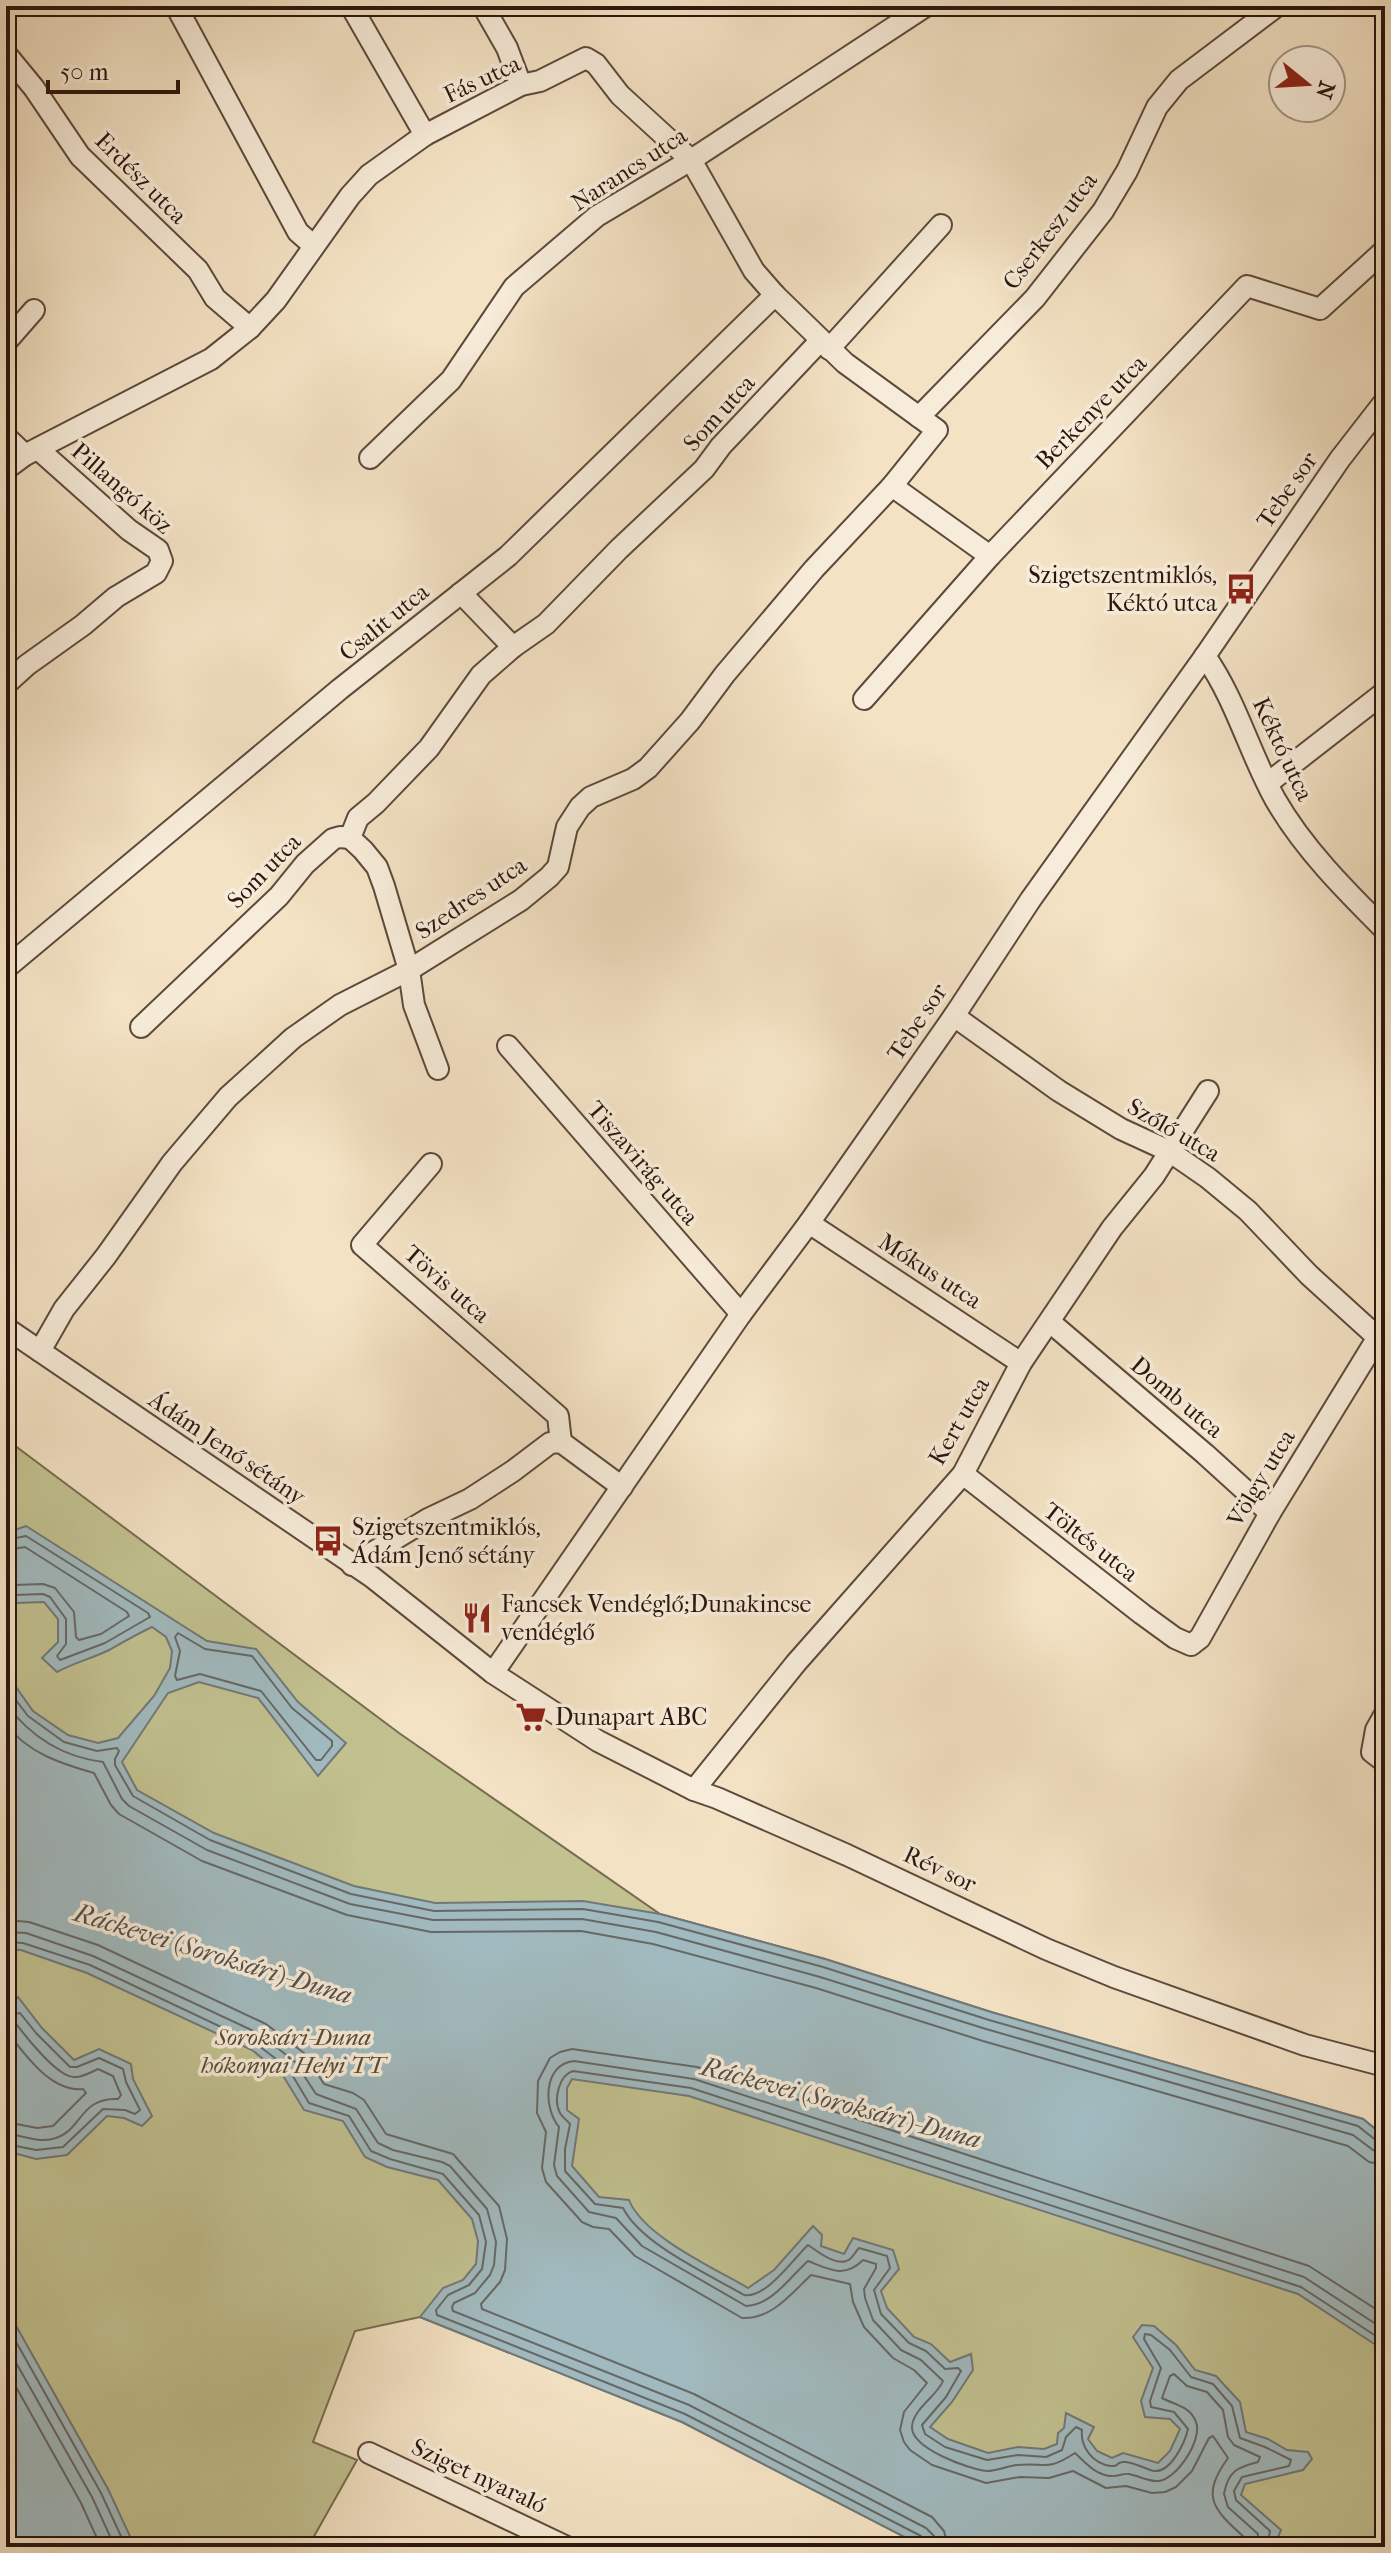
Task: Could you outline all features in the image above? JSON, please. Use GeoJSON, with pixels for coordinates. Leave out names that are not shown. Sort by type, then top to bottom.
{"type":"FeatureCollection","features":[{"type":"Feature","properties":{"kind":"street"},"geometry":{"type":"LineString","coordinates":[[176,6],[298,232],[314,246]]}},
{"type":"Feature","properties":{"kind":"street"},"geometry":{"type":"LineString","coordinates":[[351,6],[425,135]]}},
{"type":"Feature","properties":{"kind":"street"},"geometry":{"type":"LineString","coordinates":[[483,6],[507,48],[521,85]]}},
{"type":"Feature","properties":{"kind":"street","name":"Narancs utca"},"geometry":{"type":"LineString","coordinates":[[370,458],[451,380],[514,287],[597,216],[691,160],[926,6]]}},
{"type":"Feature","properties":{"kind":"street","name":"Cserkesz utca"},"geometry":{"type":"LineString","coordinates":[[919,417],[1035,298],[1103,211],[1127,171],[1157,107],[1179,80],[1277,6]]}},
{"type":"Feature","properties":{"kind":"street","name":"Erdész utca"},"geometry":{"type":"LineString","coordinates":[[6,54],[34,88],[80,156],[198,270],[215,298],[250,328]]}},
{"type":"Feature","properties":{"kind":"street","name":"Fás utca"},"geometry":{"type":"LineString","coordinates":[[6,469],[32,452],[211,359],[250,328],[276,300],[369,175],[425,135],[521,85],[540,81],[586,58],[596,64],[620,95],[691,160],[754,271],[775,295],[845,363],[937,430]]}},
{"type":"Feature","properties":{"kind":"street","name":"Som utca"},"geometry":{"type":"LineString","coordinates":[[141,1027],[279,896],[305,864],[333,839],[350,838],[358,818],[429,748],[481,675],[546,624],[619,549],[704,469],[721,446],[825,345],[941,225]]}},
{"type":"Feature","properties":{"kind":"street","name":"Berkenye utca"},"geometry":{"type":"LineString","coordinates":[[864,699],[990,556],[1247,286],[1320,309],[1385,250]]}},
{"type":"Feature","properties":{"kind":"street","name":"Csalit utca"},"geometry":{"type":"LineString","coordinates":[[6,968],[340,689],[508,556],[775,295]]}},
{"type":"Feature","properties":{"kind":"street"},"geometry":{"type":"LineString","coordinates":[[6,342],[34,310]]}},
{"type":"Feature","properties":{"kind":"street","name":"Tebe sor"},"geometry":{"type":"LineString","coordinates":[[493,1673],[741,1314],[809,1223],[954,1016],[1040,886],[1205,656],[1340,459],[1385,401]]}},
{"type":"Feature","properties":{"kind":"street","name":"Szedres utca"},"geometry":{"type":"LineString","coordinates":[[40,1351],[64,1309],[172,1163],[228,1097],[293,1038],[340,1005],[409,970],[521,900],[549,877],[558,867],[567,827],[580,807],[591,797],[633,779],[648,768],[814,569],[892,486],[937,430]]}},
{"type":"Feature","properties":{"kind":"street"},"geometry":{"type":"LineString","coordinates":[[6,437],[32,452]]}},
{"type":"Feature","properties":{"kind":"street","name":"Pillangó köz"},"geometry":{"type":"LineString","coordinates":[[6,684],[116,597],[156,573],[162,561],[158,550],[32,452]]}},
{"type":"Feature","properties":{"kind":"street"},"geometry":{"type":"LineString","coordinates":[[892,486],[990,556]]}},
{"type":"Feature","properties":{"kind":"street"},"geometry":{"type":"LineString","coordinates":[[461,593],[513,647]]}},
{"type":"Feature","properties":{"kind":"street","name":"Kéktó utca"},"geometry":{"type":"LineString","coordinates":[[1205,656],[1221,679],[1291,826],[1385,930]]}},
{"type":"Feature","properties":{"kind":"street"},"geometry":{"type":"LineString","coordinates":[[1268,783],[1385,692]]}},
{"type":"Feature","properties":{"kind":"street"},"geometry":{"type":"LineString","coordinates":[[350,838],[377,867],[409,970],[414,1005],[438,1069]]}},
{"type":"Feature","properties":{"kind":"street","name":"Szőlő utca"},"geometry":{"type":"LineString","coordinates":[[954,1016],[1059,1091],[1108,1122],[1169,1151],[1208,1178],[1248,1211],[1309,1275],[1381,1341]]}},
{"type":"Feature","properties":{"kind":"street","name":"Tiszavirág utca"},"geometry":{"type":"LineString","coordinates":[[508,1046],[741,1314]]}},
{"type":"Feature","properties":{"kind":"street","name":"Kert utca"},"geometry":{"type":"LineString","coordinates":[[694,1790],[796,1663],[963,1474],[1021,1363],[1112,1228],[1154,1176],[1208,1091]]}},
{"type":"Feature","properties":{"kind":"street","name":"Tövis utca"},"geometry":{"type":"LineString","coordinates":[[431,1164],[362,1245],[558,1416],[561,1442]]}},
{"type":"Feature","properties":{"kind":"street","name":"Mókus utca"},"geometry":{"type":"LineString","coordinates":[[809,1223],[1021,1363]]}},
{"type":"Feature","properties":{"kind":"street","name":"Domb utca"},"geometry":{"type":"LineString","coordinates":[[1050,1322],[1270,1513]]}},
{"type":"Feature","properties":{"kind":"street","name":"Ádám Jenő sétány"},"geometry":{"type":"LineString","coordinates":[[6,1328],[352,1565],[493,1673]]}},
{"type":"Feature","properties":{"kind":"street","name":"Völgy utca"},"geometry":{"type":"LineString","coordinates":[[1191,1645],[1200,1638],[1270,1513],[1381,1341]]}},
{"type":"Feature","properties":{"kind":"street"},"geometry":{"type":"LineString","coordinates":[[352,1565],[428,1519],[470,1499],[550,1443],[561,1442],[622,1487]]}},
{"type":"Feature","properties":{"kind":"street","name":"Töltés utca"},"geometry":{"type":"LineString","coordinates":[[963,1474],[1142,1614],[1175,1638],[1191,1645]]}},
{"type":"Feature","properties":{"kind":"street","name":"Rév sor"},"geometry":{"type":"LineString","coordinates":[[493,1673],[598,1741],[694,1790],[847,1855],[1046,1949],[1305,2045],[1385,2066]]}},
{"type":"Feature","properties":{"kind":"street"},"geometry":{"type":"LineString","coordinates":[[1385,1714],[1372,1742],[1372,1752],[1385,1762]]}},
{"type":"Feature","properties":{"kind":"street","name":"Sziget nyaraló"},"geometry":{"type":"LineString","coordinates":[[369,2453],[567,2547]]}},
{"type":"Feature","properties":{"kind":"green space","name":"Soroksári-Duna hókonyai Helyi TT"},"geometry":{"type":"Polygon","coordinates":[[[6,1439],[399,1733],[660,1914],[825,1959],[991,2012],[1363,2119],[1385,2137],[1385,2547],[924,2547],[682,2422],[420,2317],[355,2331],[313,2442],[357,2460],[308,2547],[6,2547],[6,1439]]]}},
{"type":"Feature","properties":{"kind":"water","name":"Ráckevei (Soroksári)-Duna"},"geometry":{"type":"Polygon","coordinates":[[[26,1526],[207,1641],[256,1649],[298,1702],[346,1743],[318,1776],[258,1698],[199,1682],[168,1693],[122,1762],[137,1790],[214,1833],[354,1886],[435,1903],[583,1901],[660,1914],[825,1959],[991,2012],[1363,2119],[1385,2137],[1385,2351],[1298,2294],[689,2096],[572,2079],[567,2088],[567,2110],[579,2119],[572,2166],[599,2197],[629,2200],[637,2213],[664,2238],[748,2288],[774,2270],[813,2226],[822,2235],[821,2246],[844,2254],[853,2238],[893,2250],[899,2269],[881,2291],[887,2308],[914,2337],[931,2344],[950,2362],[971,2354],[973,2370],[952,2402],[930,2427],[948,2439],[988,2453],[1018,2447],[1044,2449],[1057,2444],[1066,2413],[1094,2427],[1088,2439],[1097,2451],[1112,2458],[1123,2453],[1158,2463],[1170,2451],[1180,2429],[1170,2419],[1145,2417],[1141,2401],[1153,2368],[1133,2337],[1142,2325],[1154,2326],[1176,2345],[1195,2370],[1216,2376],[1240,2402],[1246,2432],[1268,2439],[1287,2450],[1308,2452],[1312,2459],[1303,2470],[1245,2484],[1241,2495],[1281,2530],[1274,2547],[924,2547],[682,2422],[420,2317],[443,2288],[463,2280],[476,2264],[478,2241],[472,2219],[438,2180],[387,2167],[365,2157],[343,2121],[304,2110],[282,2074],[252,2050],[87,1973],[21,1950],[6,1949],[6,1673],[33,1711],[68,1735],[98,1743],[118,1738],[154,1696],[170,1668],[172,1651],[166,1637],[152,1627],[105,1652],[57,1672],[42,1658],[58,1642],[58,1619],[44,1602],[15,1603],[6,1612],[6,1533],[26,1526]]]}},
{"type":"Feature","properties":{"kind":"water"},"geometry":{"type":"Polygon","coordinates":[[[18,1997],[42,2028],[74,2060],[99,2049],[131,2064],[133,2079],[152,2116],[142,2126],[124,2118],[107,2116],[67,2155],[36,2159],[6,2151],[6,2011],[18,1997]]]}},
{"type":"Feature","properties":{"kind":"water"},"geometry":{"type":"Polygon","coordinates":[[[6,2308],[108,2489],[135,2547],[6,2547],[6,2308]]]}},
{"type":"Feature","properties":{"kind":"place","name":"Szigetszentmiklós, Kéktó utca"},"geometry":{"type":"Point","coordinates":[1241,589]}},
{"type":"Feature","properties":{"kind":"place","name":"Szigetszentmiklós, Ádám Jenő sétány"},"geometry":{"type":"Point","coordinates":[328,1541]}},
{"type":"Feature","properties":{"kind":"place","name":"Fancsek Vendéglő;Dunakincse vendéglő"},"geometry":{"type":"Point","coordinates":[477,1618]}},
{"type":"Feature","properties":{"kind":"place","name":"Dunapart ABC"},"geometry":{"type":"Point","coordinates":[531,1717]}}]}
